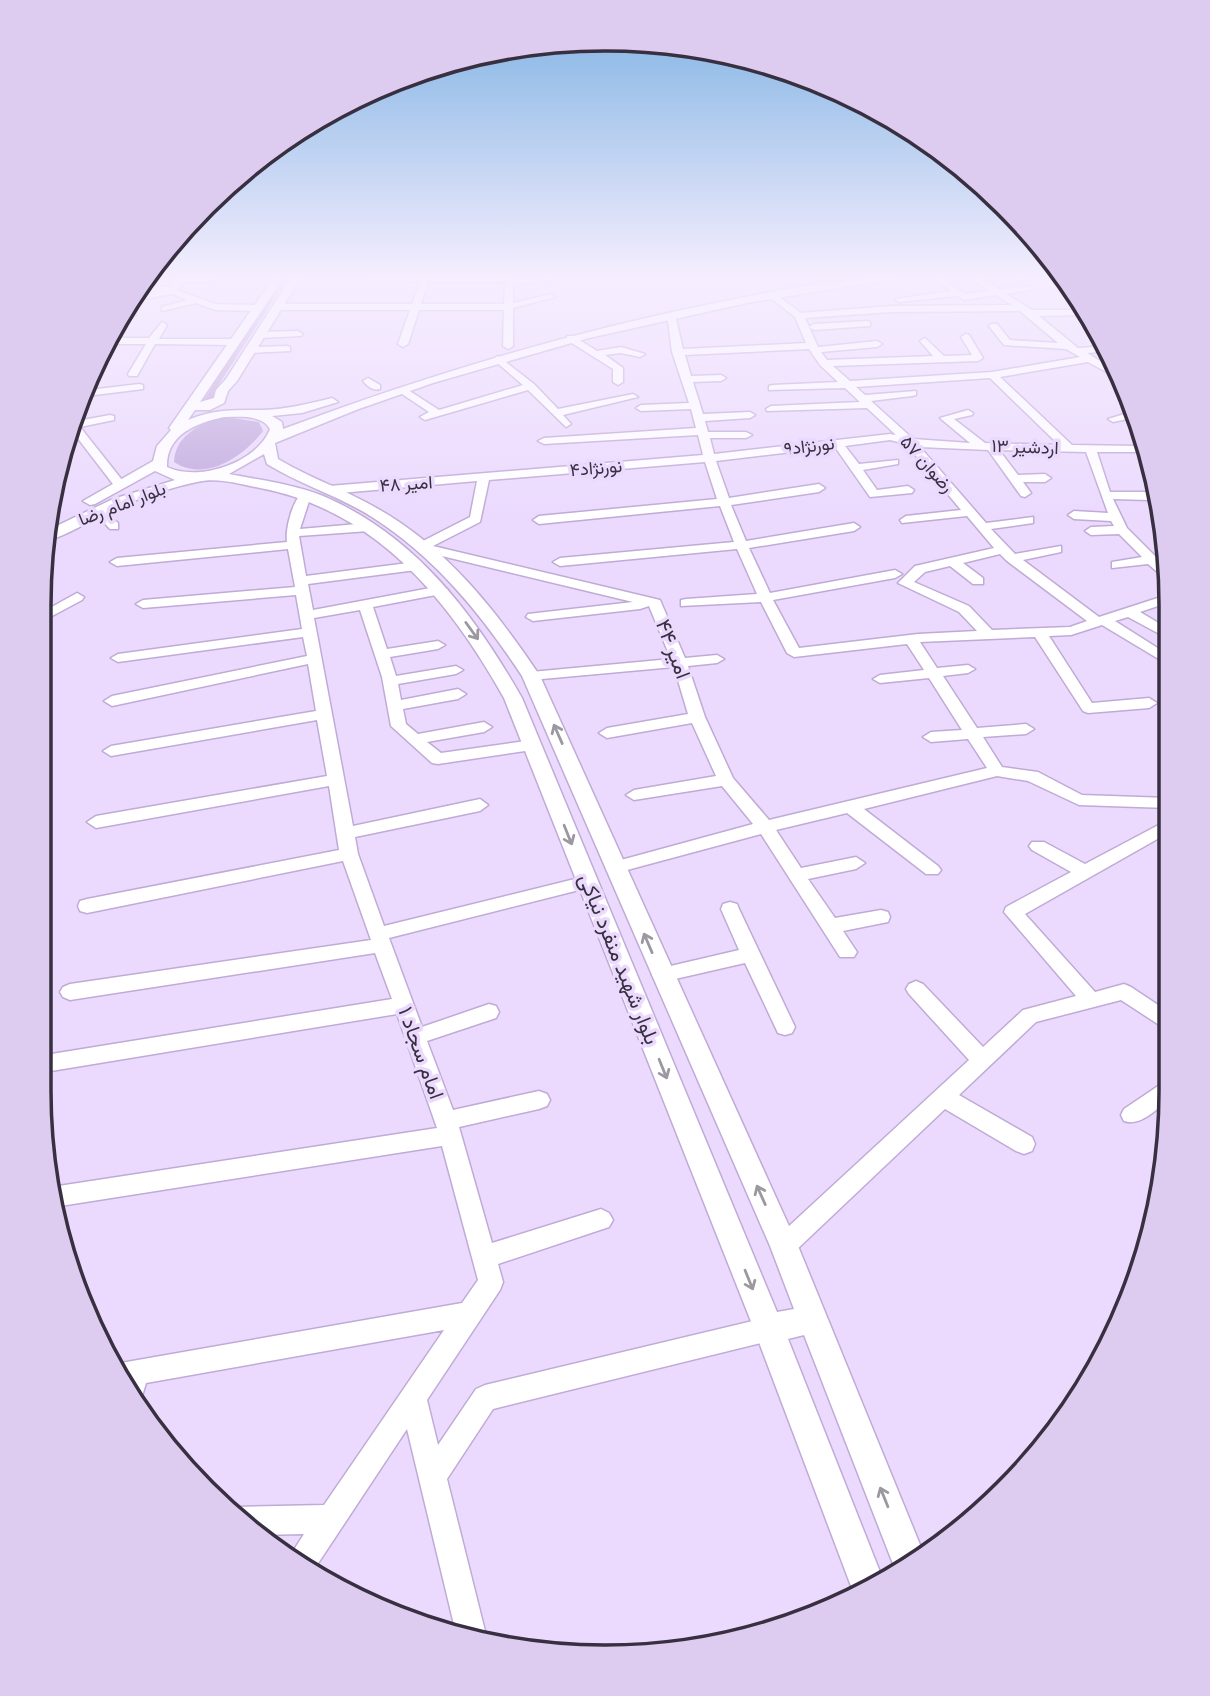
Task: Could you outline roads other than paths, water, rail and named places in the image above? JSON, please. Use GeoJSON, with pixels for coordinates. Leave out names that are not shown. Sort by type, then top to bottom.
{"type":"FeatureCollection","features":[{"type":"Feature","properties":{"kind":"main road"},"geometry":{"type":"LineString","coordinates":[[159,463],[160,452],[226,355]]}},
{"type":"Feature","properties":{"kind":"main road"},"geometry":{"type":"LineString","coordinates":[[170,437],[234,398],[249,355]]}},
{"type":"Feature","properties":{"kind":"main road"},"geometry":{"type":"LineString","coordinates":[[256,414],[302,409],[372,384],[475,355]]}},
{"type":"Feature","properties":{"kind":"main road"},"geometry":{"type":"LineString","coordinates":[[302,409],[299,416],[310,418],[511,355]]}},
{"type":"Feature","properties":{"kind":"main road"},"geometry":{"type":"LineString","coordinates":[[195,400],[195,405],[200,407],[219,402],[222,390],[277,425],[271,440],[272,461],[286,470]]}},
{"type":"Feature","properties":{"kind":"main road"},"geometry":{"type":"LineString","coordinates":[[271,440],[401,390]]}},
{"type":"Feature","properties":{"kind":"main road","name":"بلوار امام رضا"},"geometry":{"type":"LineString","coordinates":[[55,532],[148,492],[247,462],[271,440]]}},
{"type":"Feature","properties":{"kind":"main road","name":"بلوار امام رضا"},"geometry":{"type":"LineString","coordinates":[[58,516],[159,463]]}},
{"type":"Feature","properties":{"kind":"main road","name":"بلوار شهید منفرد نیاکی"},"geometry":{"type":"LineString","coordinates":[[159,463],[160,468],[167,474],[206,476],[305,495],[445,564],[506,636],[531,676],[784,1246],[907,1556]]}},
{"type":"Feature","properties":{"kind":"main road"},"geometry":{"type":"LineString","coordinates":[[286,470],[263,468],[258,470],[255,476],[290,485],[305,495]]}},
{"type":"Feature","properties":{"kind":"main road","name":"بلوار شهید منفرد نیاکی"},"geometry":{"type":"LineString","coordinates":[[286,470],[383,518],[421,553],[441,590],[493,661],[513,698],[769,1329],[866,1580]]}},
{"type":"Feature","properties":{"kind":"main road"},"geometry":{"type":"LineString","coordinates":[[78,507],[139,482],[154,482],[156,486],[148,492]]}},
{"type":"Feature","properties":{"kind":"main road"},"geometry":{"type":"LineString","coordinates":[[769,1329],[812,1319]]}},
{"type":"Feature","properties":{"kind":"street"},"geometry":{"type":"LineString","coordinates":[[133,374],[144,355]]}},
{"type":"Feature","properties":{"kind":"street"},"geometry":{"type":"LineString","coordinates":[[597,355],[618,368],[618,382]]}},
{"type":"Feature","properties":{"kind":"street"},"geometry":{"type":"LineString","coordinates":[[678,355],[725,502],[764,598],[794,653],[911,639],[1071,631],[1159,603]]}},
{"type":"Feature","properties":{"kind":"street","name":"رضوان ۵۷"},"geometry":{"type":"LineString","coordinates":[[819,355],[843,383],[909,442],[1007,554],[1101,621],[1159,655]]}},
{"type":"Feature","properties":{"kind":"street"},"geometry":{"type":"LineString","coordinates":[[937,355],[940,359]]}},
{"type":"Feature","properties":{"kind":"street"},"geometry":{"type":"LineString","coordinates":[[824,363],[978,358],[976,355]]}},
{"type":"Feature","properties":{"kind":"street"},"geometry":{"type":"LineString","coordinates":[[1083,355],[1105,369]]}},
{"type":"Feature","properties":{"kind":"street"},"geometry":{"type":"LineString","coordinates":[[498,359],[530,386],[566,424]]}},
{"type":"Feature","properties":{"kind":"street"},"geometry":{"type":"LineString","coordinates":[[773,388],[992,375],[1089,359]]}},
{"type":"Feature","properties":{"kind":"street"},"geometry":{"type":"LineString","coordinates":[[884,360],[890,371]]}},
{"type":"Feature","properties":{"kind":"street"},"geometry":{"type":"LineString","coordinates":[[1061,375],[1105,369]]}},
{"type":"Feature","properties":{"kind":"street"},"geometry":{"type":"LineString","coordinates":[[992,375],[1069,448]]}},
{"type":"Feature","properties":{"kind":"street"},"geometry":{"type":"LineString","coordinates":[[687,379],[721,378]]}},
{"type":"Feature","properties":{"kind":"street"},"geometry":{"type":"LineString","coordinates":[[425,417],[530,386]]}},
{"type":"Feature","properties":{"kind":"street"},"geometry":{"type":"LineString","coordinates":[[93,392],[139,387]]}},
{"type":"Feature","properties":{"kind":"street"},"geometry":{"type":"LineString","coordinates":[[401,390],[437,413]]}},
{"type":"Feature","properties":{"kind":"street"},"geometry":{"type":"LineString","coordinates":[[771,409],[864,402],[912,393]]}},
{"type":"Feature","properties":{"kind":"street"},"geometry":{"type":"LineString","coordinates":[[555,413],[632,397]]}},
{"type":"Feature","properties":{"kind":"street"},"geometry":{"type":"LineString","coordinates":[[641,408],[746,435]]}},
{"type":"Feature","properties":{"kind":"street"},"geometry":{"type":"LineString","coordinates":[[968,413],[945,418],[986,446],[1025,493]]}},
{"type":"Feature","properties":{"kind":"street"},"geometry":{"type":"LineString","coordinates":[[544,441],[750,415]]}},
{"type":"Feature","properties":{"kind":"street"},"geometry":{"type":"LineString","coordinates":[[1113,419],[1126,416]]}},
{"type":"Feature","properties":{"kind":"street"},"geometry":{"type":"LineString","coordinates":[[80,427],[110,418]]}},
{"type":"Feature","properties":{"kind":"street"},"geometry":{"type":"LineString","coordinates":[[78,432],[120,485]]}},
{"type":"Feature","properties":{"kind":"street","name":"نورنژاد۹"},"geometry":{"type":"LineString","coordinates":[[709,458],[890,437],[909,442]]}},
{"type":"Feature","properties":{"kind":"street","name":"اردشیر ۱۳"},"geometry":{"type":"LineString","coordinates":[[909,442],[1136,449]]}},
{"type":"Feature","properties":{"kind":"street"},"geometry":{"type":"LineString","coordinates":[[838,443],[874,494],[908,490]]}},
{"type":"Feature","properties":{"kind":"street"},"geometry":{"type":"LineString","coordinates":[[1090,448],[1105,495],[1122,530],[1158,567]]}},
{"type":"Feature","properties":{"kind":"street","name":"نورنژاد۴"},"geometry":{"type":"LineString","coordinates":[[482,478],[709,458]]}},
{"type":"Feature","properties":{"kind":"street"},"geometry":{"type":"LineString","coordinates":[[856,468],[894,462]]}},
{"type":"Feature","properties":{"kind":"street"},"geometry":{"type":"LineString","coordinates":[[143,604],[300,586],[421,553],[475,519],[482,478]]}},
{"type":"Feature","properties":{"kind":"street","name":"امیر ۴۸"},"geometry":{"type":"LineString","coordinates":[[329,489],[482,478]]}},
{"type":"Feature","properties":{"kind":"street"},"geometry":{"type":"LineString","coordinates":[[1014,479],[1045,478]]}},
{"type":"Feature","properties":{"kind":"street"},"geometry":{"type":"LineString","coordinates":[[539,520],[725,502],[819,488]]}},
{"type":"Feature","properties":{"kind":"street","name":"امام سجاد ۱"},"geometry":{"type":"LineString","coordinates":[[305,495],[293,539],[349,855],[448,1128],[491,1282],[305,1557]]}},
{"type":"Feature","properties":{"kind":"street"},"geometry":{"type":"LineString","coordinates":[[1105,495],[1149,496]]}},
{"type":"Feature","properties":{"kind":"street"},"geometry":{"type":"LineString","coordinates":[[100,511],[114,526]]}},
{"type":"Feature","properties":{"kind":"street"},"geometry":{"type":"LineString","coordinates":[[906,520],[971,512]]}},
{"type":"Feature","properties":{"kind":"street"},"geometry":{"type":"LineString","coordinates":[[1074,515],[1115,517]]}},
{"type":"Feature","properties":{"kind":"street"},"geometry":{"type":"LineString","coordinates":[[983,527],[1029,520]]}},
{"type":"Feature","properties":{"kind":"street"},"geometry":{"type":"LineString","coordinates":[[117,562],[369,527]]}},
{"type":"Feature","properties":{"kind":"street"},"geometry":{"type":"LineString","coordinates":[[560,562],[743,545],[853,527]]}},
{"type":"Feature","properties":{"kind":"street"},"geometry":{"type":"LineString","coordinates":[[1091,531],[1122,530]]}},
{"type":"Feature","properties":{"kind":"street"},"geometry":{"type":"LineString","coordinates":[[989,635],[964,609],[905,583],[920,569],[952,561],[1056,550]]}},
{"type":"Feature","properties":{"kind":"street","name":"امیر ۴۴"},"geometry":{"type":"LineString","coordinates":[[421,553],[655,603],[680,663],[697,717],[726,780],[765,827],[847,952]]}},
{"type":"Feature","properties":{"kind":"street"},"geometry":{"type":"LineString","coordinates":[[1117,565],[1150,560]]}},
{"type":"Feature","properties":{"kind":"street"},"geometry":{"type":"LineString","coordinates":[[952,561],[978,581]]}},
{"type":"Feature","properties":{"kind":"street"},"geometry":{"type":"LineString","coordinates":[[686,603],[764,598],[895,574]]}},
{"type":"Feature","properties":{"kind":"street"},"geometry":{"type":"LineString","coordinates":[[118,658],[307,624],[365,605],[441,590]]}},
{"type":"Feature","properties":{"kind":"street"},"geometry":{"type":"LineString","coordinates":[[51,612],[77,597]]}},
{"type":"Feature","properties":{"kind":"street"},"geometry":{"type":"LineString","coordinates":[[533,617],[655,603]]}},
{"type":"Feature","properties":{"kind":"street"},"geometry":{"type":"LineString","coordinates":[[365,605],[390,681],[399,726],[438,759],[532,744]]}},
{"type":"Feature","properties":{"kind":"street"},"geometry":{"type":"LineString","coordinates":[[1130,612],[1159,629]]}},
{"type":"Feature","properties":{"kind":"street"},"geometry":{"type":"LineString","coordinates":[[1039,632],[1088,708],[1149,703]]}},
{"type":"Feature","properties":{"kind":"street"},"geometry":{"type":"LineString","coordinates":[[911,639],[997,771]]}},
{"type":"Feature","properties":{"kind":"street"},"geometry":{"type":"LineString","coordinates":[[382,654],[438,645]]}},
{"type":"Feature","properties":{"kind":"street"},"geometry":{"type":"LineString","coordinates":[[112,701],[313,659]]}},
{"type":"Feature","properties":{"kind":"street"},"geometry":{"type":"LineString","coordinates":[[531,676],[717,659]]}},
{"type":"Feature","properties":{"kind":"street"},"geometry":{"type":"LineString","coordinates":[[880,679],[968,669]]}},
{"type":"Feature","properties":{"kind":"street"},"geometry":{"type":"LineString","coordinates":[[390,681],[456,670]]}},
{"type":"Feature","properties":{"kind":"street"},"geometry":{"type":"LineString","coordinates":[[395,706],[458,694]]}},
{"type":"Feature","properties":{"kind":"street"},"geometry":{"type":"LineString","coordinates":[[111,751],[323,714]]}},
{"type":"Feature","properties":{"kind":"street"},"geometry":{"type":"LineString","coordinates":[[607,733],[697,717]]}},
{"type":"Feature","properties":{"kind":"street"},"geometry":{"type":"LineString","coordinates":[[414,739],[484,727]]}},
{"type":"Feature","properties":{"kind":"street"},"geometry":{"type":"LineString","coordinates":[[932,737],[1026,729]]}},
{"type":"Feature","properties":{"kind":"street"},"geometry":{"type":"LineString","coordinates":[[615,867],[765,827],[997,771],[1032,776],[1079,800],[1159,803]]}},
{"type":"Feature","properties":{"kind":"street"},"geometry":{"type":"LineString","coordinates":[[96,822],[335,779]]}},
{"type":"Feature","properties":{"kind":"street"},"geometry":{"type":"LineString","coordinates":[[634,795],[726,780]]}},
{"type":"Feature","properties":{"kind":"street"},"geometry":{"type":"LineString","coordinates":[[345,833],[480,805]]}},
{"type":"Feature","properties":{"kind":"street"},"geometry":{"type":"LineString","coordinates":[[850,806],[932,870]]}},
{"type":"Feature","properties":{"kind":"street"},"geometry":{"type":"LineString","coordinates":[[1091,1000],[1013,912],[1085,872],[1159,837]]}},
{"type":"Feature","properties":{"kind":"street"},"geometry":{"type":"LineString","coordinates":[[1038,846],[1085,872]]}},
{"type":"Feature","properties":{"kind":"street"},"geometry":{"type":"LineString","coordinates":[[87,906],[349,855]]}},
{"type":"Feature","properties":{"kind":"street"},"geometry":{"type":"LineString","coordinates":[[797,875],[856,863]]}},
{"type":"Feature","properties":{"kind":"street"},"geometry":{"type":"LineString","coordinates":[[70,992],[380,940],[587,882]]}},
{"type":"Feature","properties":{"kind":"street"},"geometry":{"type":"LineString","coordinates":[[730,909],[785,1027]]}},
{"type":"Feature","properties":{"kind":"street"},"geometry":{"type":"LineString","coordinates":[[830,926],[881,917]]}},
{"type":"Feature","properties":{"kind":"street"},"geometry":{"type":"LineString","coordinates":[[662,975],[751,954]]}},
{"type":"Feature","properties":{"kind":"street"},"geometry":{"type":"LineString","coordinates":[[916,989],[982,1060]]}},
{"type":"Feature","properties":{"kind":"street"},"geometry":{"type":"LineString","coordinates":[[784,1246],[1030,1016],[1124,992],[1159,1016]]}},
{"type":"Feature","properties":{"kind":"street"},"geometry":{"type":"LineString","coordinates":[[51,1063],[404,1005]]}},
{"type":"Feature","properties":{"kind":"street"},"geometry":{"type":"LineString","coordinates":[[416,1037],[489,1012]]}},
{"type":"Feature","properties":{"kind":"street"},"geometry":{"type":"LineString","coordinates":[[1132,1115],[1159,1095]]}},
{"type":"Feature","properties":{"kind":"street"},"geometry":{"type":"LineString","coordinates":[[944,1097],[1024,1144]]}},
{"type":"Feature","properties":{"kind":"street"},"geometry":{"type":"LineString","coordinates":[[60,1196],[448,1128],[539,1100]]}},
{"type":"Feature","properties":{"kind":"street"},"geometry":{"type":"LineString","coordinates":[[484,1257],[601,1220]]}},
{"type":"Feature","properties":{"kind":"street"},"geometry":{"type":"LineString","coordinates":[[132,1380],[469,1314]]}},
{"type":"Feature","properties":{"kind":"street"},"geometry":{"type":"LineString","coordinates":[[432,1476],[485,1398],[769,1329]]}},
{"type":"Feature","properties":{"kind":"street"},"geometry":{"type":"LineString","coordinates":[[413,1397],[469,1628]]}},
{"type":"Feature","properties":{"kind":"street"},"geometry":{"type":"LineString","coordinates":[[255,1520],[331,1518]]}}]}
